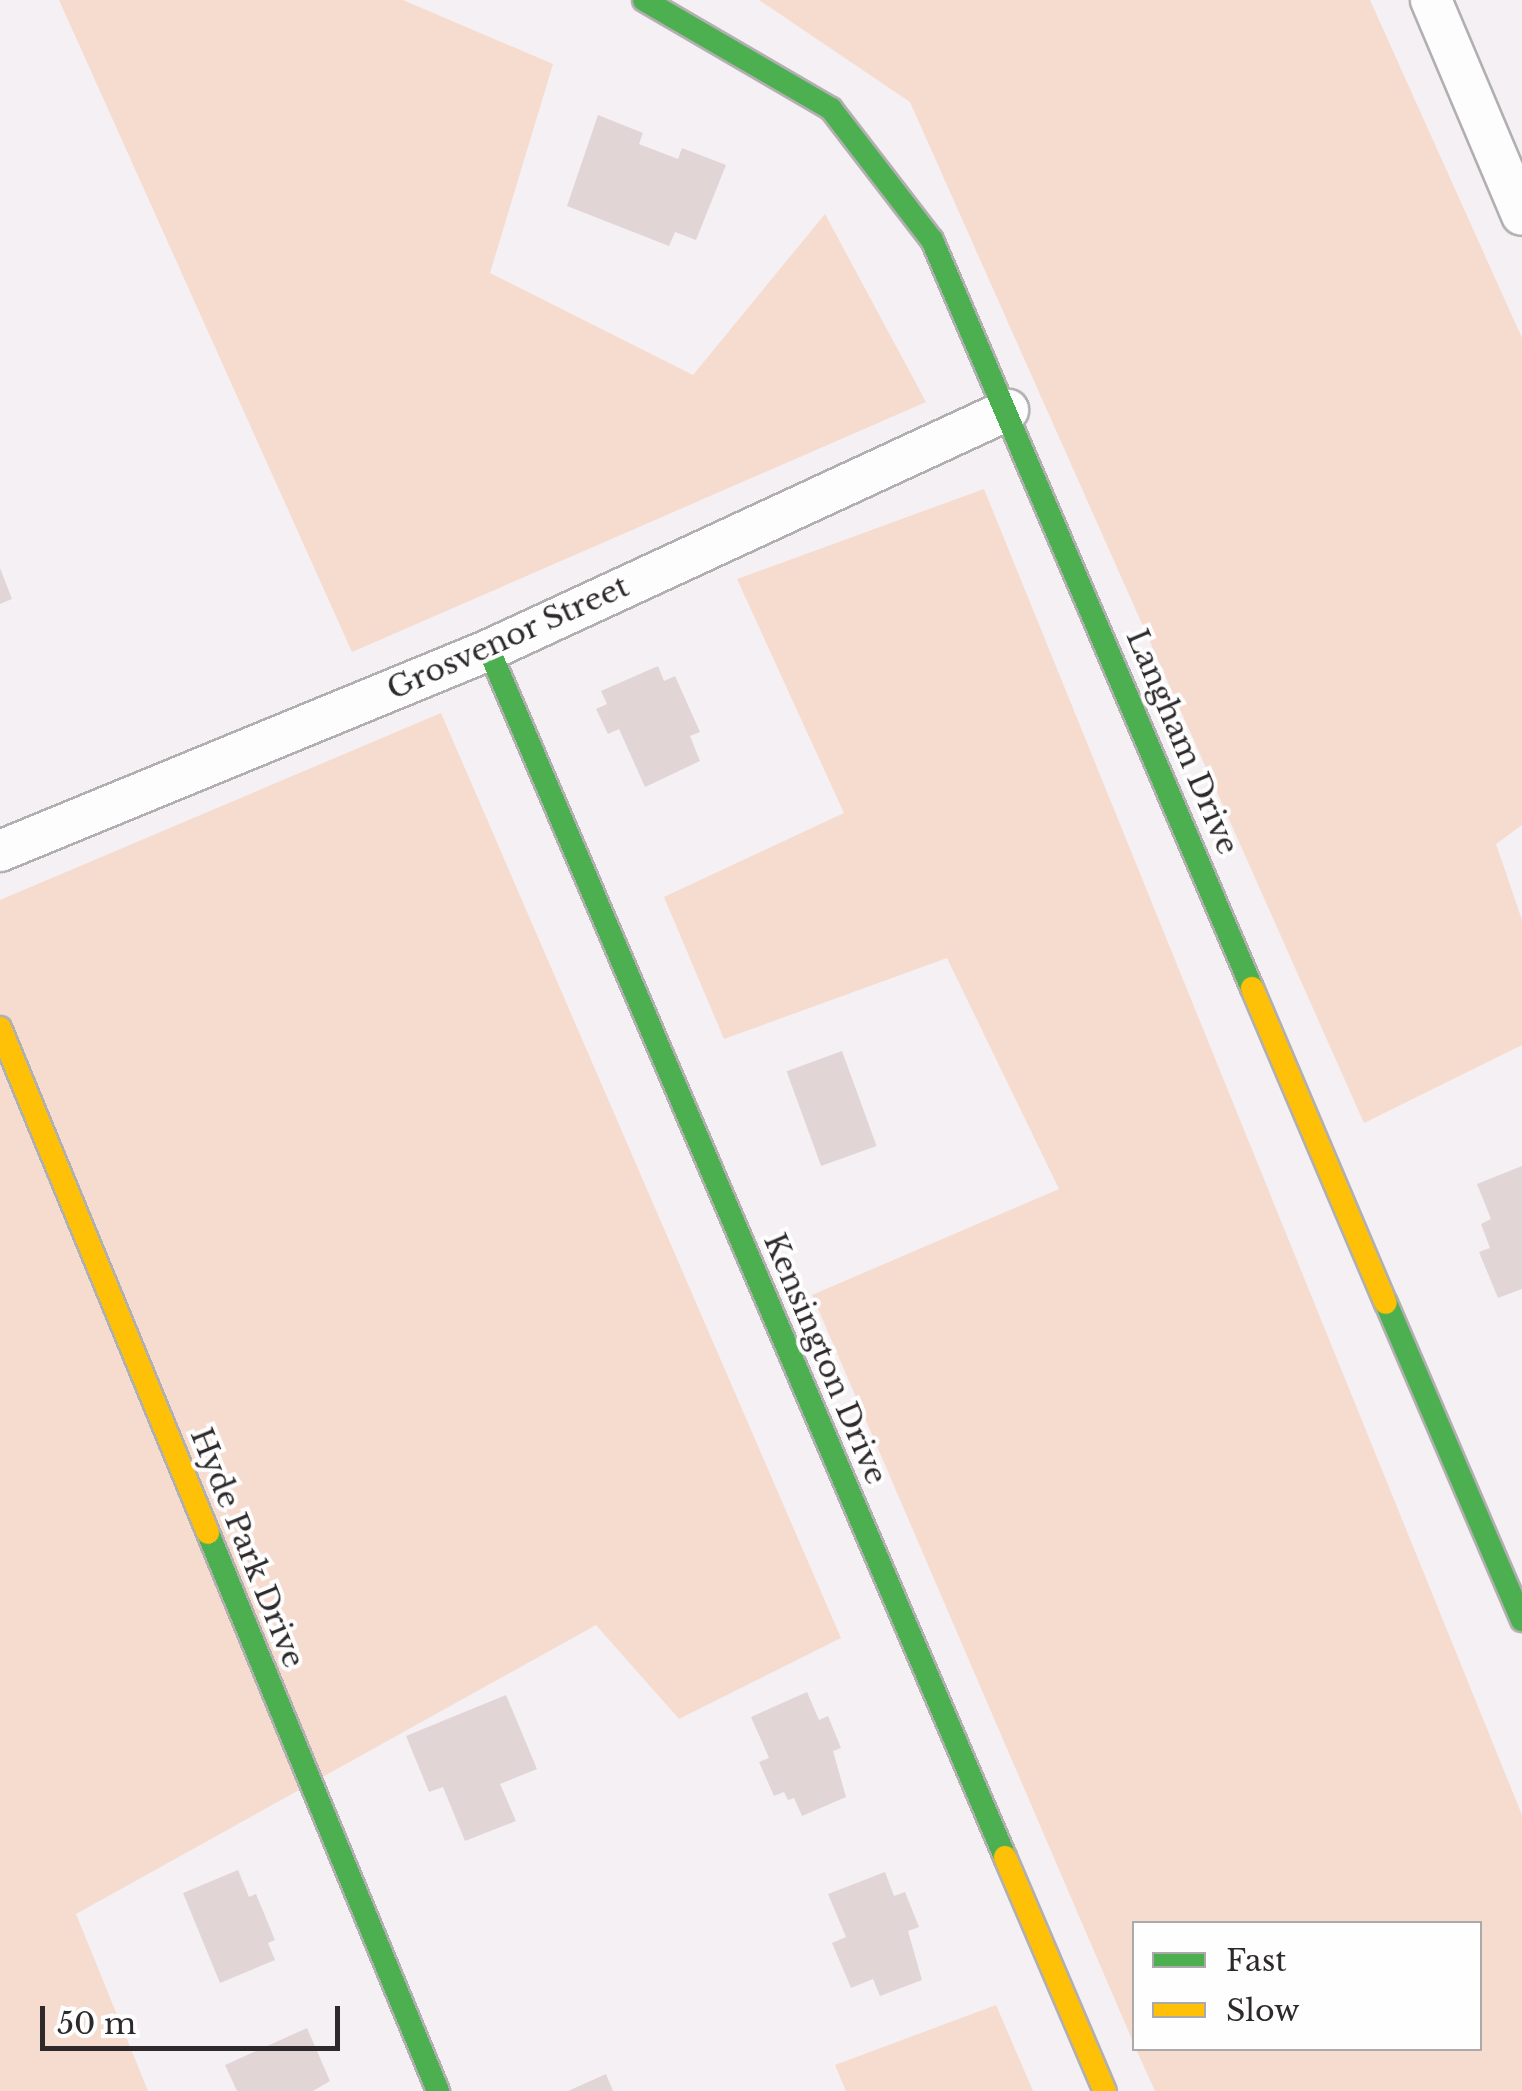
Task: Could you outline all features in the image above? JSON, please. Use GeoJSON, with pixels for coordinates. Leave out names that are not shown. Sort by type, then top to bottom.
{"type":"FeatureCollection","features":[{"type":"Feature","properties":{"kind":"street","name":"Langham Drive"},"geometry":{"type":"LineString","coordinates":[[644,0],[831,109],[932,240],[1008,410],[1522,1620]]}},
{"type":"Feature","properties":{"kind":"street"},"geometry":{"type":"LineString","coordinates":[[1431,0],[1522,215]]}},
{"type":"Feature","properties":{"kind":"street","name":"Grosvenor Street"},"geometry":{"type":"LineString","coordinates":[[0,851],[489,650],[1008,410]]}},
{"type":"Feature","properties":{"kind":"street","name":"Kensington Drive"},"geometry":{"type":"LineString","coordinates":[[489,650],[1105,2091]]}},
{"type":"Feature","properties":{"kind":"street","name":"Hyde Park Drive"},"geometry":{"type":"LineString","coordinates":[[0,1028],[438,2091]]}},
{"type":"Feature","properties":{"kind":"shaded area"},"geometry":{"type":"Polygon","coordinates":[[[59,0],[403,0],[553,64],[490,273],[693,375],[825,214],[926,402],[352,652],[59,0]]]}},
{"type":"Feature","properties":{"kind":"shaded area"},"geometry":{"type":"Polygon","coordinates":[[[759,0],[1370,0],[1522,338],[1522,825],[1496,844],[1522,920],[1522,1045],[1364,1123],[910,102],[759,0]]]}},
{"type":"Feature","properties":{"kind":"shaded area"},"geometry":{"type":"Polygon","coordinates":[[[984,489],[1522,1815],[1522,2091],[1155,2091],[1137,2051],[1482,2051],[1482,1921],[1132,1921],[1132,2039],[812,1295],[1059,1189],[947,958],[724,1039],[664,897],[844,813],[737,579],[984,489]]]}},
{"type":"Feature","properties":{"kind":"shaded area"},"geometry":{"type":"Polygon","coordinates":[[[441,713],[841,1638],[679,1719],[596,1625],[76,1914],[148,2091],[0,2091],[0,900],[441,713]]]}},
{"type":"Feature","properties":{"kind":"shaded area"},"geometry":{"type":"Polygon","coordinates":[[[996,2005],[1033,2091],[846,2091],[835,2065],[996,2005]]]}},
{"type":"Feature","properties":{"kind":"building"},"geometry":{"type":"Polygon","coordinates":[[[598,115],[643,133],[639,144],[678,159],[682,148],[726,165],[696,240],[675,232],[669,246],[567,206],[598,115]]]}},
{"type":"Feature","properties":{"kind":"building"},"geometry":{"type":"Polygon","coordinates":[[[0,568],[12,599],[0,604],[0,568]]]}},
{"type":"Feature","properties":{"kind":"building"},"geometry":{"type":"Polygon","coordinates":[[[658,666],[664,681],[675,676],[700,732],[690,736],[700,761],[645,787],[619,729],[608,734],[596,709],[607,704],[601,691],[658,666]]]}},
{"type":"Feature","properties":{"kind":"building"},"geometry":{"type":"Polygon","coordinates":[[[842,1051],[877,1146],[821,1166],[787,1071],[842,1051]]]}},
{"type":"Feature","properties":{"kind":"building"},"geometry":{"type":"Polygon","coordinates":[[[1522,1166],[1522,1289],[1498,1298],[1479,1252],[1490,1248],[1481,1224],[1491,1219],[1477,1184],[1522,1166]]]}},
{"type":"Feature","properties":{"kind":"building"},"geometry":{"type":"Polygon","coordinates":[[[807,1692],[819,1720],[828,1716],[841,1748],[833,1751],[846,1797],[802,1816],[794,1798],[788,1800],[784,1792],[774,1796],[759,1762],[769,1758],[751,1717],[807,1692]]]}},
{"type":"Feature","properties":{"kind":"building"},"geometry":{"type":"Polygon","coordinates":[[[506,1695],[537,1769],[500,1784],[516,1821],[465,1841],[443,1787],[429,1792],[406,1736],[506,1695]]]}},
{"type":"Feature","properties":{"kind":"building"},"geometry":{"type":"Polygon","coordinates":[[[238,1870],[249,1897],[256,1894],[275,1940],[268,1943],[275,1960],[220,1983],[183,1893],[238,1870]]]}},
{"type":"Feature","properties":{"kind":"building"},"geometry":{"type":"Polygon","coordinates":[[[885,1872],[894,1896],[905,1892],[919,1927],[908,1931],[922,1980],[880,1996],[873,1979],[851,1988],[832,1943],[846,1937],[828,1894],[885,1872]]]}},
{"type":"Feature","properties":{"kind":"building"},"geometry":{"type":"Polygon","coordinates":[[[307,2028],[330,2081],[313,2091],[237,2091],[225,2065],[307,2028]]]}},
{"type":"Feature","properties":{"kind":"building"},"geometry":{"type":"Polygon","coordinates":[[[606,2074],[613,2091],[568,2091],[606,2074]]]}},
{"type":"Feature","properties":{"kind":"traffic: fast"},"geometry":{"type":"LineString","coordinates":[[644,0],[831,109],[932,240],[1252,988]]}},
{"type":"Feature","properties":{"kind":"traffic: fast"},"geometry":{"type":"LineString","coordinates":[[489,650],[1005,1857]]}},
{"type":"Feature","properties":{"kind":"traffic: fast"},"geometry":{"type":"LineString","coordinates":[[1386,1303],[1522,1620]]}},
{"type":"Feature","properties":{"kind":"traffic: fast"},"geometry":{"type":"LineString","coordinates":[[208,1533],[438,2091]]}},
{"type":"Feature","properties":{"kind":"traffic: slow"},"geometry":{"type":"LineString","coordinates":[[1252,988],[1386,1303]]}},
{"type":"Feature","properties":{"kind":"traffic: slow"},"geometry":{"type":"LineString","coordinates":[[0,1028],[208,1533]]}},
{"type":"Feature","properties":{"kind":"traffic: slow"},"geometry":{"type":"LineString","coordinates":[[1005,1857],[1105,2091]]}}]}
